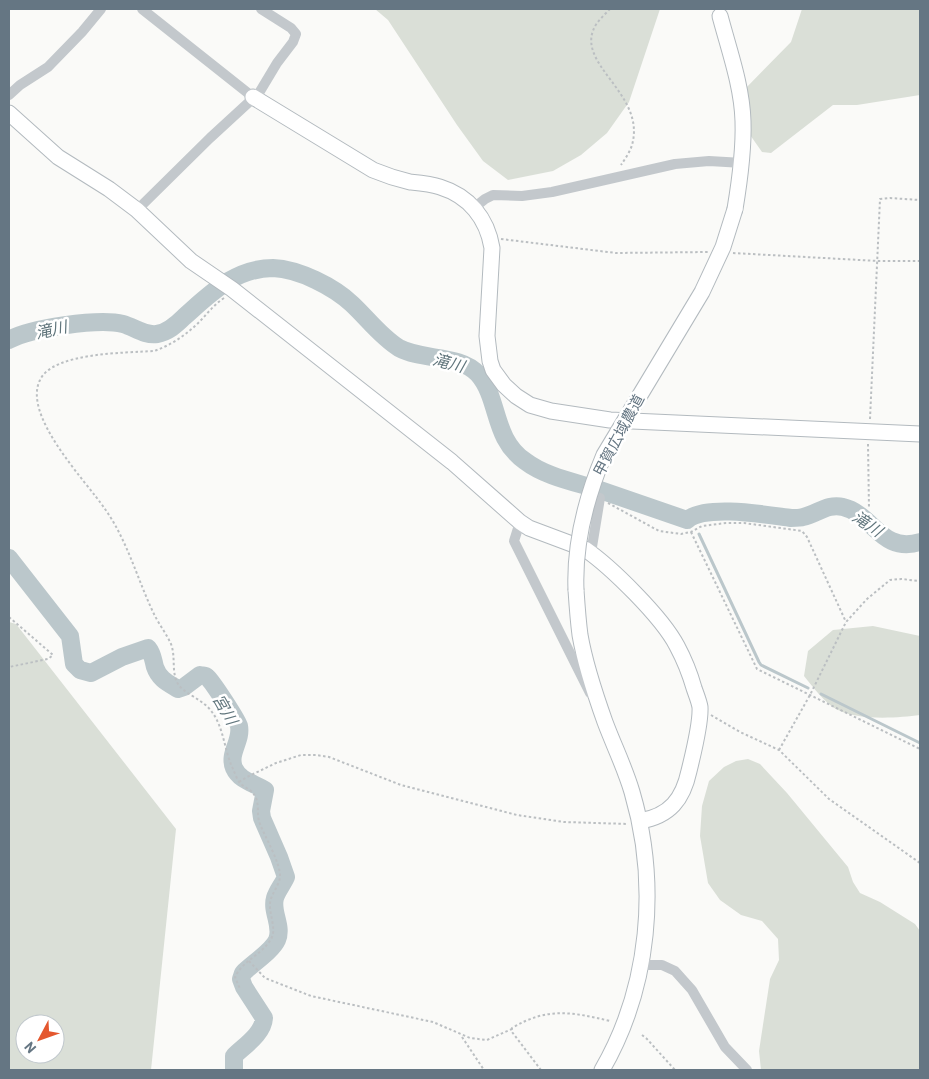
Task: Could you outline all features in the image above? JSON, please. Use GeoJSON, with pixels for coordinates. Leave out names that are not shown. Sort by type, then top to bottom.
{"type":"FeatureCollection","features":[{"type":"Feature","properties":{"kind":"street"},"geometry":{"type":"LineString","coordinates":[[9,94],[48,67],[101,9]]}},
{"type":"Feature","properties":{"kind":"street"},"geometry":{"type":"LineString","coordinates":[[142,9],[254,98],[373,170],[394,178],[440,186],[460,196],[475,207],[484,221],[490,238],[492,258],[487,336],[488,352],[493,370],[498,378],[509,391],[530,405],[551,411],[610,420],[920,434]]}},
{"type":"Feature","properties":{"kind":"street"},"geometry":{"type":"LineString","coordinates":[[137,210],[210,138],[260,93],[277,63],[293,42],[296,34],[291,28],[261,9]]}},
{"type":"Feature","properties":{"kind":"street","name":"甲賀広域農道"},"geometry":{"type":"LineString","coordinates":[[602,1070],[613,1051],[636,989],[647,914],[646,864],[640,823],[623,766],[605,723],[580,635],[576,590],[577,547],[588,496],[604,455],[710,277],[736,209],[743,163],[743,119],[737,82],[720,16]]}},
{"type":"Feature","properties":{"kind":"street"},"geometry":{"type":"LineString","coordinates":[[9,113],[58,157],[109,189],[137,210],[191,261],[221,282],[452,462],[520,522],[529,528],[585,549],[613,572],[656,616],[676,644],[692,681],[700,707],[696,742],[686,784],[675,805],[656,817],[640,823]]}},
{"type":"Feature","properties":{"kind":"street"},"geometry":{"type":"LineString","coordinates":[[475,207],[485,198],[493,195],[522,196],[552,192],[691,162],[743,163]]}},
{"type":"Feature","properties":{"kind":"street"},"geometry":{"type":"LineString","coordinates":[[590,553],[600,498]]}},
{"type":"Feature","properties":{"kind":"street"},"geometry":{"type":"LineString","coordinates":[[520,522],[514,541],[605,723]]}},
{"type":"Feature","properties":{"kind":"street"},"geometry":{"type":"LineString","coordinates":[[640,965],[662,965],[675,971],[692,990],[725,1047],[747,1070]]}},
{"type":"Feature","properties":{"kind":"path"},"geometry":{"type":"LineString","coordinates":[[610,9],[597,23],[592,35],[591,46],[595,58],[629,106],[634,123],[632,145],[614,178]]}},
{"type":"Feature","properties":{"kind":"path"},"geometry":{"type":"LineString","coordinates":[[869,509],[868,431],[871,410],[880,200],[890,198],[920,200]]}},
{"type":"Feature","properties":{"kind":"path"},"geometry":{"type":"LineString","coordinates":[[490,238],[616,253],[713,252]]}},
{"type":"Feature","properties":{"kind":"path"},"geometry":{"type":"LineString","coordinates":[[732,253],[920,262]]}},
{"type":"Feature","properties":{"kind":"path"},"geometry":{"type":"LineString","coordinates":[[221,282],[224,298],[213,305],[195,326],[165,348],[154,352],[72,359],[53,365],[40,379],[37,390],[41,416],[59,450],[115,523],[154,613],[171,645],[174,675],[178,685],[211,710],[220,724],[228,756],[240,782],[257,800],[259,822],[280,875],[271,897],[270,905],[273,936],[239,970],[235,977],[240,988]]}},
{"type":"Feature","properties":{"kind":"path"},"geometry":{"type":"LineString","coordinates":[[600,498],[659,531],[681,534],[691,532],[702,526],[726,523],[744,523],[802,531],[807,537],[846,622]]}},
{"type":"Feature","properties":{"kind":"path"},"geometry":{"type":"LineString","coordinates":[[691,532],[757,669],[920,749]]}},
{"type":"Feature","properties":{"kind":"path"},"geometry":{"type":"LineString","coordinates":[[779,750],[810,695],[846,622],[867,599],[890,580],[920,581]]}},
{"type":"Feature","properties":{"kind":"path"},"geometry":{"type":"LineString","coordinates":[[9,617],[53,655],[48,660],[9,667]]}},
{"type":"Feature","properties":{"kind":"path"},"geometry":{"type":"LineString","coordinates":[[700,707],[718,720],[779,750],[830,799],[920,863]]}},
{"type":"Feature","properties":{"kind":"path"},"geometry":{"type":"LineString","coordinates":[[240,782],[276,762],[294,757],[316,755],[329,757],[401,785],[518,815],[564,822],[640,823]]}},
{"type":"Feature","properties":{"kind":"path"},"geometry":{"type":"LineString","coordinates":[[248,960],[266,978],[311,996],[433,1022],[461,1036],[487,1040],[534,1017],[554,1012],[573,1013],[610,1021]]}},
{"type":"Feature","properties":{"kind":"path"},"geometry":{"type":"LineString","coordinates":[[512,1029],[512,1032],[541,1070]]}},
{"type":"Feature","properties":{"kind":"path"},"geometry":{"type":"LineString","coordinates":[[642,1035],[647,1038],[674,1070]]}},
{"type":"Feature","properties":{"kind":"path"},"geometry":{"type":"LineString","coordinates":[[461,1036],[484,1070]]}},
{"type":"Feature","properties":{"kind":"shaded area"},"geometry":{"type":"Polygon","coordinates":[[[375,9],[660,9],[629,102],[607,133],[581,155],[553,171],[508,180],[483,161],[388,20],[375,9]]]}},
{"type":"Feature","properties":{"kind":"shaded area"},"geometry":{"type":"Polygon","coordinates":[[[802,9],[920,9],[920,95],[857,105],[833,105],[771,153],[762,152],[741,122],[743,91],[791,42],[802,9]]]}},
{"type":"Feature","properties":{"kind":"shaded area"},"geometry":{"type":"Polygon","coordinates":[[[9,622],[16,624],[176,829],[151,1070],[9,1070],[9,622]]]}},
{"type":"Feature","properties":{"kind":"shaded area"},"geometry":{"type":"Polygon","coordinates":[[[873,626],[920,636],[920,715],[878,718],[845,713],[827,703],[804,676],[808,651],[833,630],[873,626]]]}},
{"type":"Feature","properties":{"kind":"shaded area"},"geometry":{"type":"Polygon","coordinates":[[[748,759],[760,764],[787,793],[848,867],[853,882],[860,893],[880,902],[915,924],[920,931],[920,1070],[761,1070],[759,1051],[770,979],[779,960],[778,939],[762,921],[741,915],[720,900],[708,883],[700,836],[702,806],[709,781],[724,767],[736,761],[748,759]]]}},
{"type":"Feature","properties":{"kind":"waterway","name":"滝川"},"geometry":{"type":"LineString","coordinates":[[9,340],[48,328],[98,322],[123,324],[148,334],[161,333],[175,325],[214,291],[235,277],[259,269],[283,269],[305,275],[336,291],[352,304],[386,339],[399,348],[419,355],[461,363],[478,374],[490,395],[501,430],[514,452],[533,467],[542,471],[687,520],[696,515],[722,512],[799,518],[832,506],[838,506],[853,511],[886,538],[896,543],[920,542]]}},
{"type":"Feature","properties":{"kind":"waterway"},"geometry":{"type":"LineString","coordinates":[[699,534],[761,665],[808,688]]}},
{"type":"Feature","properties":{"kind":"waterway","name":"宮川"},"geometry":{"type":"LineString","coordinates":[[9,558],[70,636],[74,664],[80,670],[91,673],[122,657],[148,648],[159,675],[178,689],[184,687],[200,675],[207,677],[238,723],[239,737],[233,757],[234,768],[244,779],[265,790],[261,811],[262,818],[286,877],[276,895],[274,903],[279,929],[277,940],[266,953],[243,973],[241,979],[264,1018],[257,1034],[234,1056],[234,1070]]}},
{"type":"Feature","properties":{"kind":"waterway"},"geometry":{"type":"LineString","coordinates":[[821,694],[920,743]]}}]}
